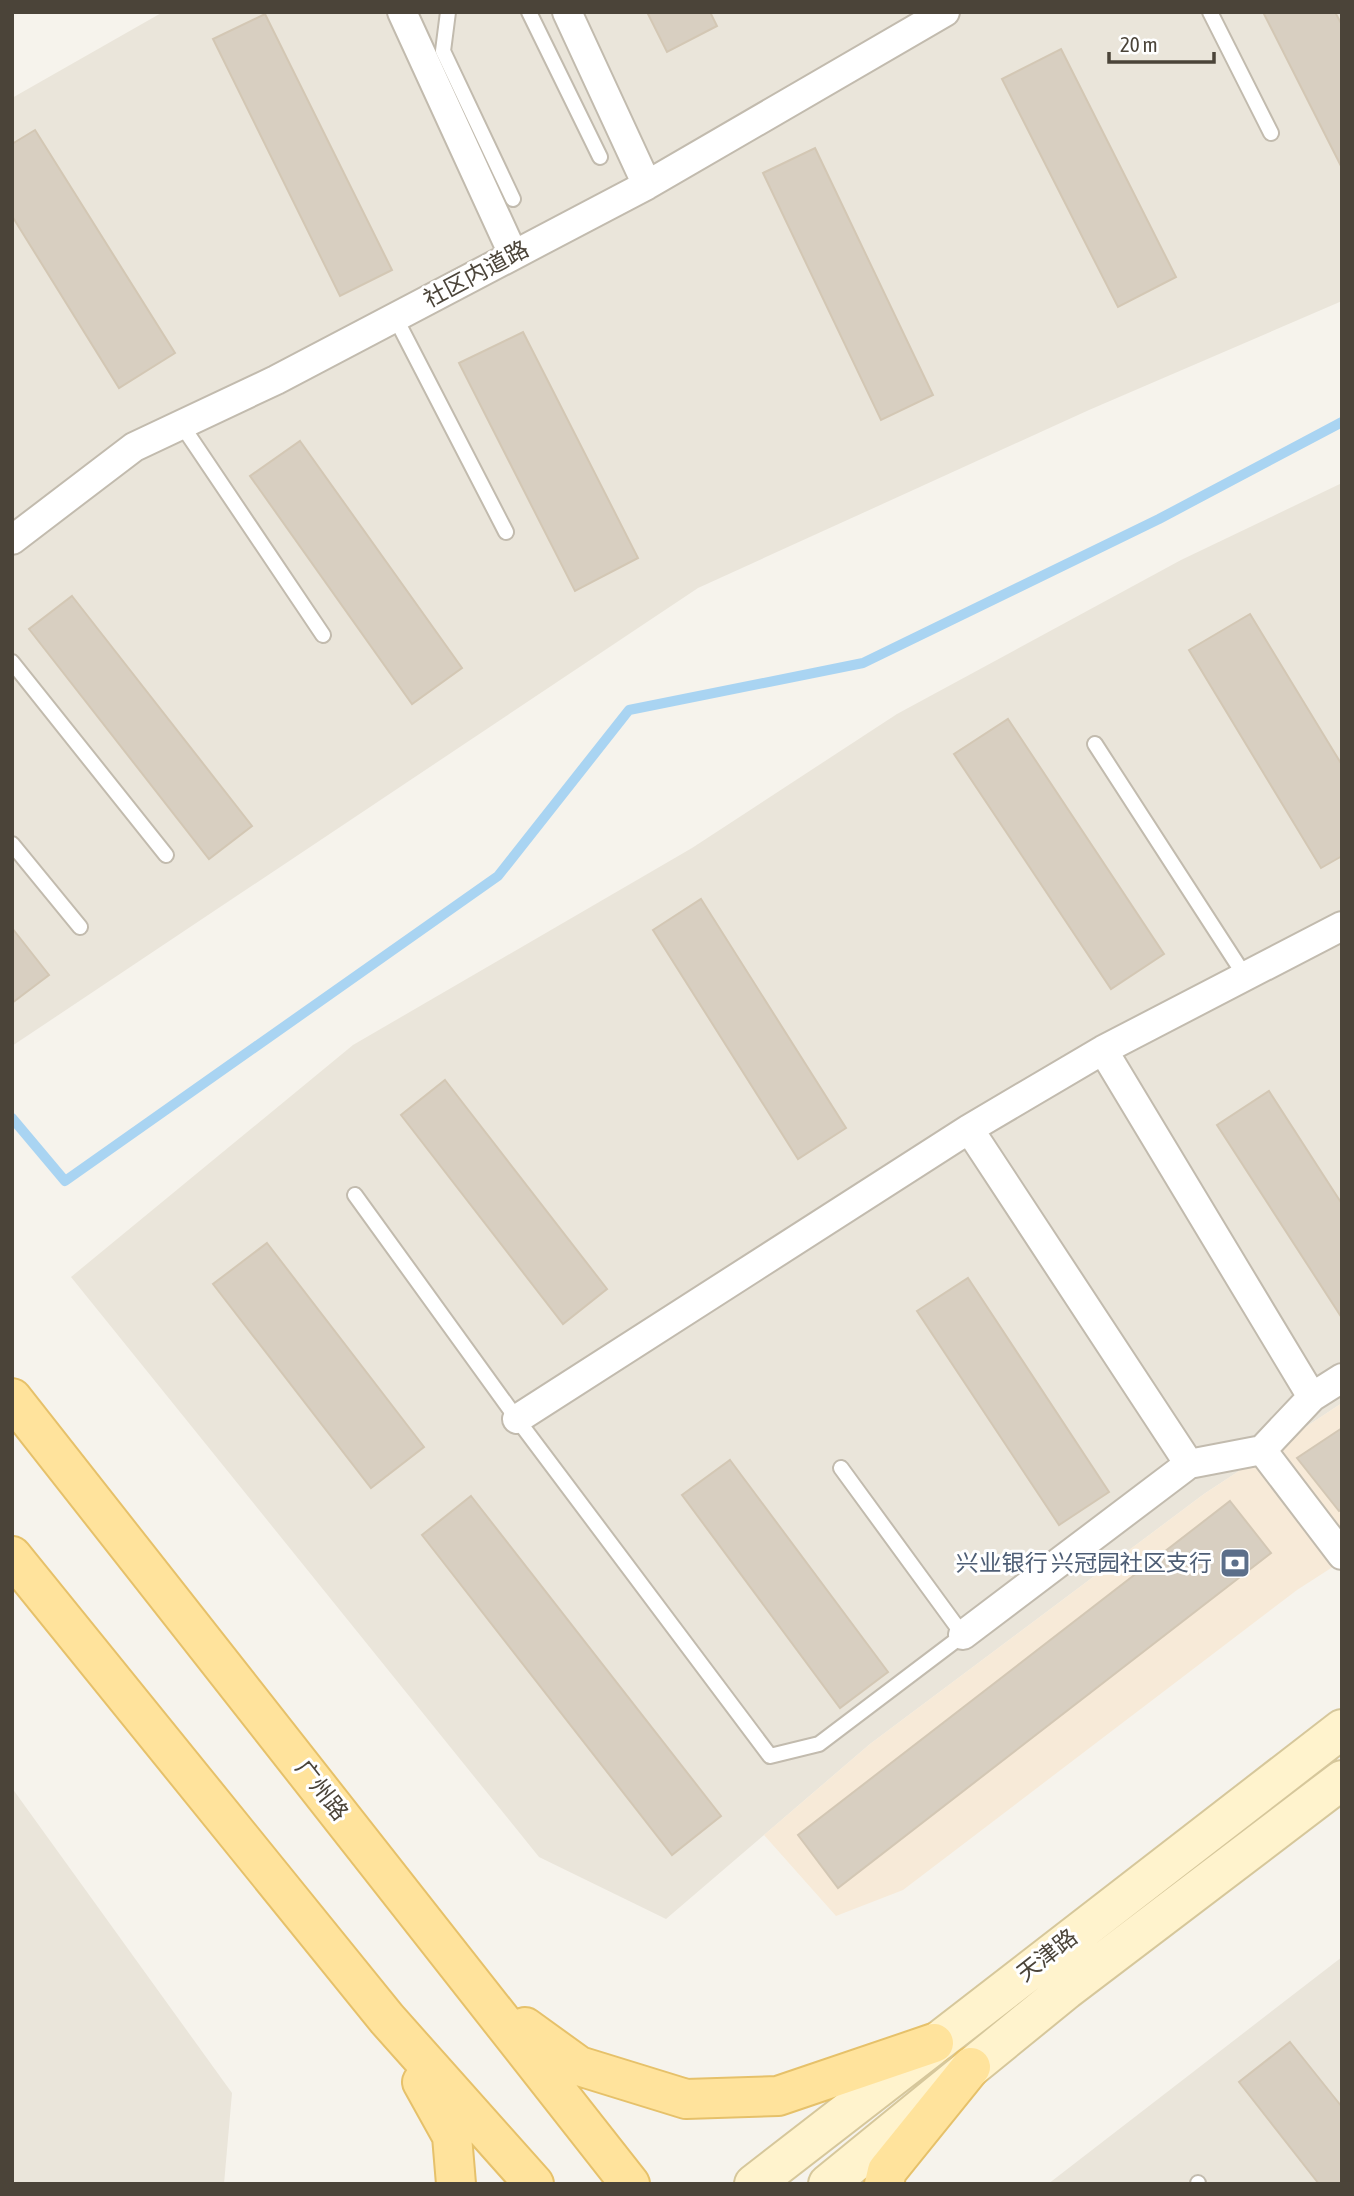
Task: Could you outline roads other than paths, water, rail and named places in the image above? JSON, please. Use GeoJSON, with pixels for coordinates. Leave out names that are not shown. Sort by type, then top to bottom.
{"type":"FeatureCollection","features":[{"type":"Feature","properties":{"kind":"main road","name":"广州路"},"geometry":{"type":"LineString","coordinates":[[12,1398],[489,2002],[629,2184]]}},
{"type":"Feature","properties":{"kind":"main road"},"geometry":{"type":"LineString","coordinates":[[12,1556],[387,2019],[534,2184]]}},
{"type":"Feature","properties":{"kind":"main road","name":"天津路"},"geometry":{"type":"LineString","coordinates":[[754,2184],[1342,1730]]}},
{"type":"Feature","properties":{"kind":"main road","name":"天津路"},"geometry":{"type":"LineString","coordinates":[[828,2184],[1066,1990],[1342,1780]]}},
{"type":"Feature","properties":{"kind":"main road"},"geometry":{"type":"LineString","coordinates":[[489,2002],[579,2066],[686,2099],[778,2096],[934,2043]]}},
{"type":"Feature","properties":{"kind":"main road"},"geometry":{"type":"LineString","coordinates":[[387,2019],[452,2136],[456,2184]]}},
{"type":"Feature","properties":{"kind":"main road"},"geometry":{"type":"LineString","coordinates":[[884,2184],[887,2171],[971,2067]]}},
{"type":"Feature","properties":{"kind":"street"},"geometry":{"type":"LineString","coordinates":[[402,12],[513,254]]}},
{"type":"Feature","properties":{"kind":"street"},"geometry":{"type":"LineString","coordinates":[[567,12],[647,185]]}},
{"type":"Feature","properties":{"kind":"street","name":"社区内道路"},"geometry":{"type":"LineString","coordinates":[[12,540],[134,447],[276,380],[647,185],[945,12]]}},
{"type":"Feature","properties":{"kind":"street"},"geometry":{"type":"LineString","coordinates":[[517,1419],[969,1129],[1103,1050],[1342,926]]}},
{"type":"Feature","properties":{"kind":"street"},"geometry":{"type":"LineString","coordinates":[[1103,1050],[1312,1397]]}},
{"type":"Feature","properties":{"kind":"street"},"geometry":{"type":"LineString","coordinates":[[969,1129],[1189,1464]]}},
{"type":"Feature","properties":{"kind":"street"},"geometry":{"type":"LineString","coordinates":[[963,1635],[1189,1464],[1262,1450],[1312,1397],[1342,1378]]}},
{"type":"Feature","properties":{"kind":"street"},"geometry":{"type":"LineString","coordinates":[[1262,1450],[1342,1555]]}},
{"type":"Feature","properties":{"kind":"lane"},"geometry":{"type":"LineString","coordinates":[[448,12],[443,51],[513,199]]}},
{"type":"Feature","properties":{"kind":"lane"},"geometry":{"type":"LineString","coordinates":[[529,12],[600,157]]}},
{"type":"Feature","properties":{"kind":"lane"},"geometry":{"type":"LineString","coordinates":[[1210,12],[1271,133]]}},
{"type":"Feature","properties":{"kind":"lane"},"geometry":{"type":"LineString","coordinates":[[395,317],[506,532]]}},
{"type":"Feature","properties":{"kind":"lane"},"geometry":{"type":"LineString","coordinates":[[181,424],[323,635]]}},
{"type":"Feature","properties":{"kind":"lane"},"geometry":{"type":"LineString","coordinates":[[12,662],[166,855]]}},
{"type":"Feature","properties":{"kind":"lane"},"geometry":{"type":"LineString","coordinates":[[1095,744],[1245,976]]}},
{"type":"Feature","properties":{"kind":"lane"},"geometry":{"type":"LineString","coordinates":[[12,844],[80,927]]}},
{"type":"Feature","properties":{"kind":"lane"},"geometry":{"type":"LineString","coordinates":[[355,1195],[517,1419],[770,1756],[819,1744],[963,1635],[841,1468]]}},
{"type":"Feature","properties":{"kind":"waterway"},"geometry":{"type":"LineString","coordinates":[[12,1118],[65,1181],[498,876],[629,710],[863,663],[1159,519],[1342,422]]}},
{"type":"Feature","properties":{"kind":"place","name":"兴业银行 兴冠园社区支行"},"geometry":{"type":"Point","coordinates":[1235,1563]}}]}
